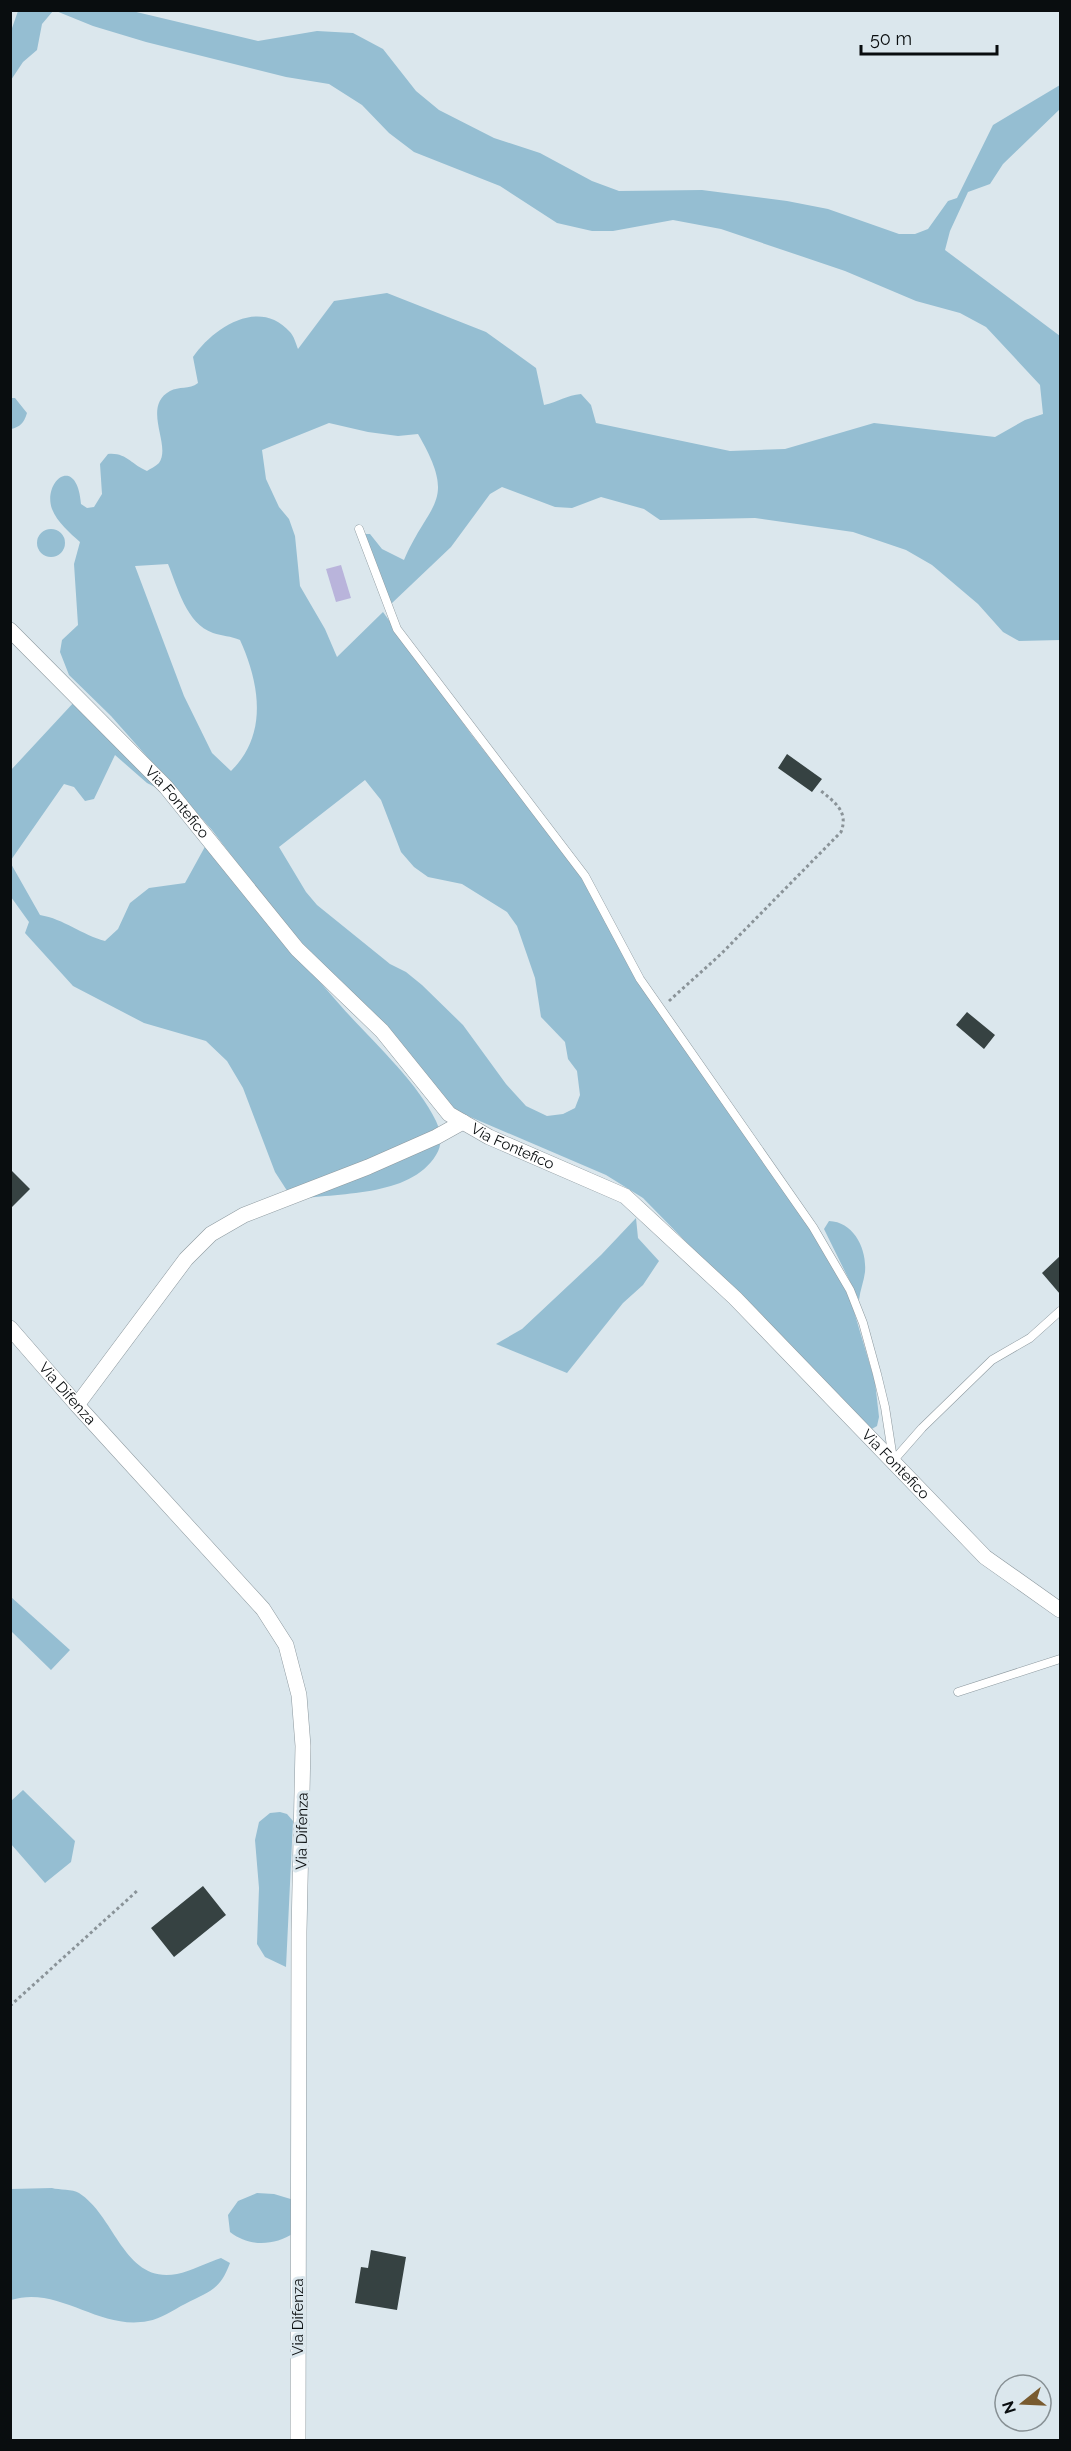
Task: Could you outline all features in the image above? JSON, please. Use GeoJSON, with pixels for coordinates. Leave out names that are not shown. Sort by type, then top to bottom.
{"type":"FeatureCollection","features":[{"type":"Feature","properties":{"kind":"street","name":"Via Fontefico"},"geometry":{"type":"LineString","coordinates":[[10,630],[166,788],[297,949],[382,1031],[449,1114],[489,1137],[625,1196],[735,1298],[985,1557],[1060,1610]]}},
{"type":"Feature","properties":{"kind":"street"},"geometry":{"type":"LineString","coordinates":[[77,1405],[186,1259],[211,1234],[244,1215],[368,1167],[436,1137],[463,1122]]}},
{"type":"Feature","properties":{"kind":"street","name":"Via Difenza"},"geometry":{"type":"LineString","coordinates":[[10,1328],[263,1610],[286,1645],[299,1695],[303,1746],[298,2440]]}},
{"type":"Feature","properties":{"kind":"lane"},"geometry":{"type":"LineString","coordinates":[[359,530],[397,629],[585,876],[640,979],[813,1227],[850,1290],[863,1323],[880,1384],[893,1461]]}},
{"type":"Feature","properties":{"kind":"lane"},"geometry":{"type":"LineString","coordinates":[[893,1461],[922,1428],[992,1360],[1030,1338],[1060,1311]]}},
{"type":"Feature","properties":{"kind":"lane"},"geometry":{"type":"LineString","coordinates":[[958,1692],[1060,1659]]}},
{"type":"Feature","properties":{"kind":"path"},"geometry":{"type":"LineString","coordinates":[[661,1008],[721,954],[841,832],[844,819],[842,810],[820,790]]}},
{"type":"Feature","properties":{"kind":"path"},"geometry":{"type":"LineString","coordinates":[[10,2006],[137,1892]]}},
{"type":"Feature","properties":{"kind":"shaded area"},"geometry":{"type":"Polygon","coordinates":[[[128,10],[258,41],[317,31],[353,33],[383,49],[416,91],[439,110],[494,138],[540,153],[592,181],[619,191],[702,190],[787,201],[828,209],[899,234],[915,234],[928,229],[948,201],[957,198],[993,125],[1060,85],[1060,109],[1003,164],[990,184],[968,192],[950,231],[945,250],[1060,336],[1060,640],[1019,641],[1003,632],[978,604],[932,565],[906,550],[853,532],[755,518],[660,520],[644,509],[601,497],[572,508],[555,507],[502,487],[490,494],[451,547],[391,604],[364,534],[370,534],[382,549],[404,560],[436,500],[438,488],[430,457],[418,434],[398,436],[329,423],[262,450],[266,479],[279,507],[289,519],[295,536],[300,586],[325,629],[337,657],[383,612],[471,734],[577,870],[639,982],[761,1151],[847,1288],[875,1382],[879,1417],[877,1426],[870,1430],[643,1198],[606,1175],[454,1110],[291,934],[212,830],[111,716],[69,675],[60,652],[62,640],[78,625],[74,564],[80,542],[57,518],[50,499],[56,482],[61,477],[67,476],[73,479],[78,488],[81,504],[87,508],[94,507],[102,494],[100,464],[108,454],[120,455],[147,471],[159,463],[162,446],[157,416],[158,406],[162,398],[170,391],[198,383],[193,357],[212,336],[224,327],[237,320],[265,317],[278,322],[290,332],[298,349],[334,301],[387,293],[486,332],[536,368],[544,405],[581,394],[591,405],[596,423],[730,451],[785,449],[874,423],[995,437],[1025,420],[1043,414],[1040,385],[986,327],[960,313],[916,301],[845,271],[721,229],[673,220],[613,231],[592,231],[557,223],[500,186],[414,152],[389,133],[362,105],[329,84],[286,77],[146,42],[93,26],[56,11],[128,10]],[[168,564],[135,566],[184,696],[212,753],[231,771],[243,757],[251,742],[255,725],[256,691],[247,657],[240,640],[213,633],[196,621],[184,604],[168,564]],[[365,780],[279,847],[306,892],[317,905],[390,964],[406,972],[422,985],[463,1025],[506,1084],[526,1106],[547,1116],[563,1114],[575,1108],[580,1095],[577,1071],[568,1059],[565,1042],[541,1017],[535,978],[517,926],[507,912],[462,884],[428,877],[414,867],[401,852],[381,800],[365,780]]]}},
{"type":"Feature","properties":{"kind":"shaded area"},"geometry":{"type":"Polygon","coordinates":[[[18,11],[53,11],[42,24],[37,50],[23,62],[11,80],[11,31],[18,11]]]}},
{"type":"Feature","properties":{"kind":"shaded area"},"geometry":{"type":"Polygon","coordinates":[[[11,398],[15,398],[27,413],[21,424],[11,429],[11,398]]]}},
{"type":"Feature","properties":{"kind":"shaded area"},"geometry":{"type":"Polygon","coordinates":[[[51,529],[61,533],[65,543],[61,553],[51,557],[41,553],[37,543],[41,533],[51,529]]]}},
{"type":"Feature","properties":{"kind":"shaded area"},"geometry":{"type":"Polygon","coordinates":[[[341,565],[351,598],[336,602],[326,569],[341,565]]]}},
{"type":"Feature","properties":{"kind":"shaded area"},"geometry":{"type":"Polygon","coordinates":[[[76,700],[159,789],[147,783],[115,755],[94,799],[85,801],[74,787],[64,784],[11,860],[11,770],[76,700]]]}},
{"type":"Feature","properties":{"kind":"shaded area"},"geometry":{"type":"Polygon","coordinates":[[[207,843],[305,965],[392,1060],[428,1106],[439,1129],[440,1147],[424,1169],[409,1179],[371,1191],[293,1200],[275,1172],[243,1088],[227,1061],[206,1041],[144,1023],[73,986],[25,933],[29,922],[11,897],[10,862],[40,915],[105,941],[118,929],[130,903],[149,888],[185,883],[207,843]]]}},
{"type":"Feature","properties":{"kind":"shaded area"},"geometry":{"type":"Polygon","coordinates":[[[636,1218],[638,1238],[659,1261],[643,1285],[623,1303],[567,1373],[496,1344],[522,1329],[601,1255],[636,1218]]]}},
{"type":"Feature","properties":{"kind":"shaded area"},"geometry":{"type":"Polygon","coordinates":[[[829,1221],[845,1226],[857,1238],[861,1246],[865,1272],[859,1300],[824,1229],[829,1221]]]}},
{"type":"Feature","properties":{"kind":"shaded area"},"geometry":{"type":"Polygon","coordinates":[[[11,1597],[70,1650],[51,1670],[11,1631],[11,1597]]]}},
{"type":"Feature","properties":{"kind":"shaded area"},"geometry":{"type":"Polygon","coordinates":[[[23,1790],[75,1841],[71,1862],[45,1883],[11,1844],[11,1801],[23,1790]]]}},
{"type":"Feature","properties":{"kind":"shaded area"},"geometry":{"type":"Polygon","coordinates":[[[270,1813],[287,1814],[293,1821],[286,1967],[265,1957],[257,1944],[259,1888],[255,1840],[259,1822],[270,1813]]]}},
{"type":"Feature","properties":{"kind":"shaded area"},"geometry":{"type":"Polygon","coordinates":[[[52,2188],[79,2193],[92,2204],[132,2259],[145,2269],[159,2274],[177,2274],[221,2258],[230,2263],[226,2272],[213,2289],[148,2321],[113,2320],[46,2298],[29,2297],[11,2300],[11,2189],[52,2188]]]}},
{"type":"Feature","properties":{"kind":"shaded area"},"geometry":{"type":"Polygon","coordinates":[[[257,2193],[274,2194],[294,2200],[294,2233],[278,2240],[262,2243],[245,2240],[230,2232],[228,2215],[238,2201],[257,2193]]]}},
{"type":"Feature","properties":{"kind":"building"},"geometry":{"type":"Polygon","coordinates":[[[787,754],[822,779],[812,792],[778,768],[787,754]]]}},
{"type":"Feature","properties":{"kind":"building"},"geometry":{"type":"Polygon","coordinates":[[[967,1012],[995,1035],[984,1049],[956,1025],[967,1012]]]}},
{"type":"Feature","properties":{"kind":"building"},"geometry":{"type":"Polygon","coordinates":[[[10,1169],[30,1189],[10,1209],[10,1169]]]}},
{"type":"Feature","properties":{"kind":"building"},"geometry":{"type":"Polygon","coordinates":[[[1060,1256],[1060,1294],[1042,1273],[1060,1256]]]}},
{"type":"Feature","properties":{"kind":"building"},"geometry":{"type":"Polygon","coordinates":[[[203,1886],[226,1915],[174,1957],[151,1928],[203,1886]]]}},
{"type":"Feature","properties":{"kind":"building"},"geometry":{"type":"Polygon","coordinates":[[[371,2250],[406,2257],[397,2310],[355,2303],[361,2267],[368,2268],[371,2250]]]}}]}
